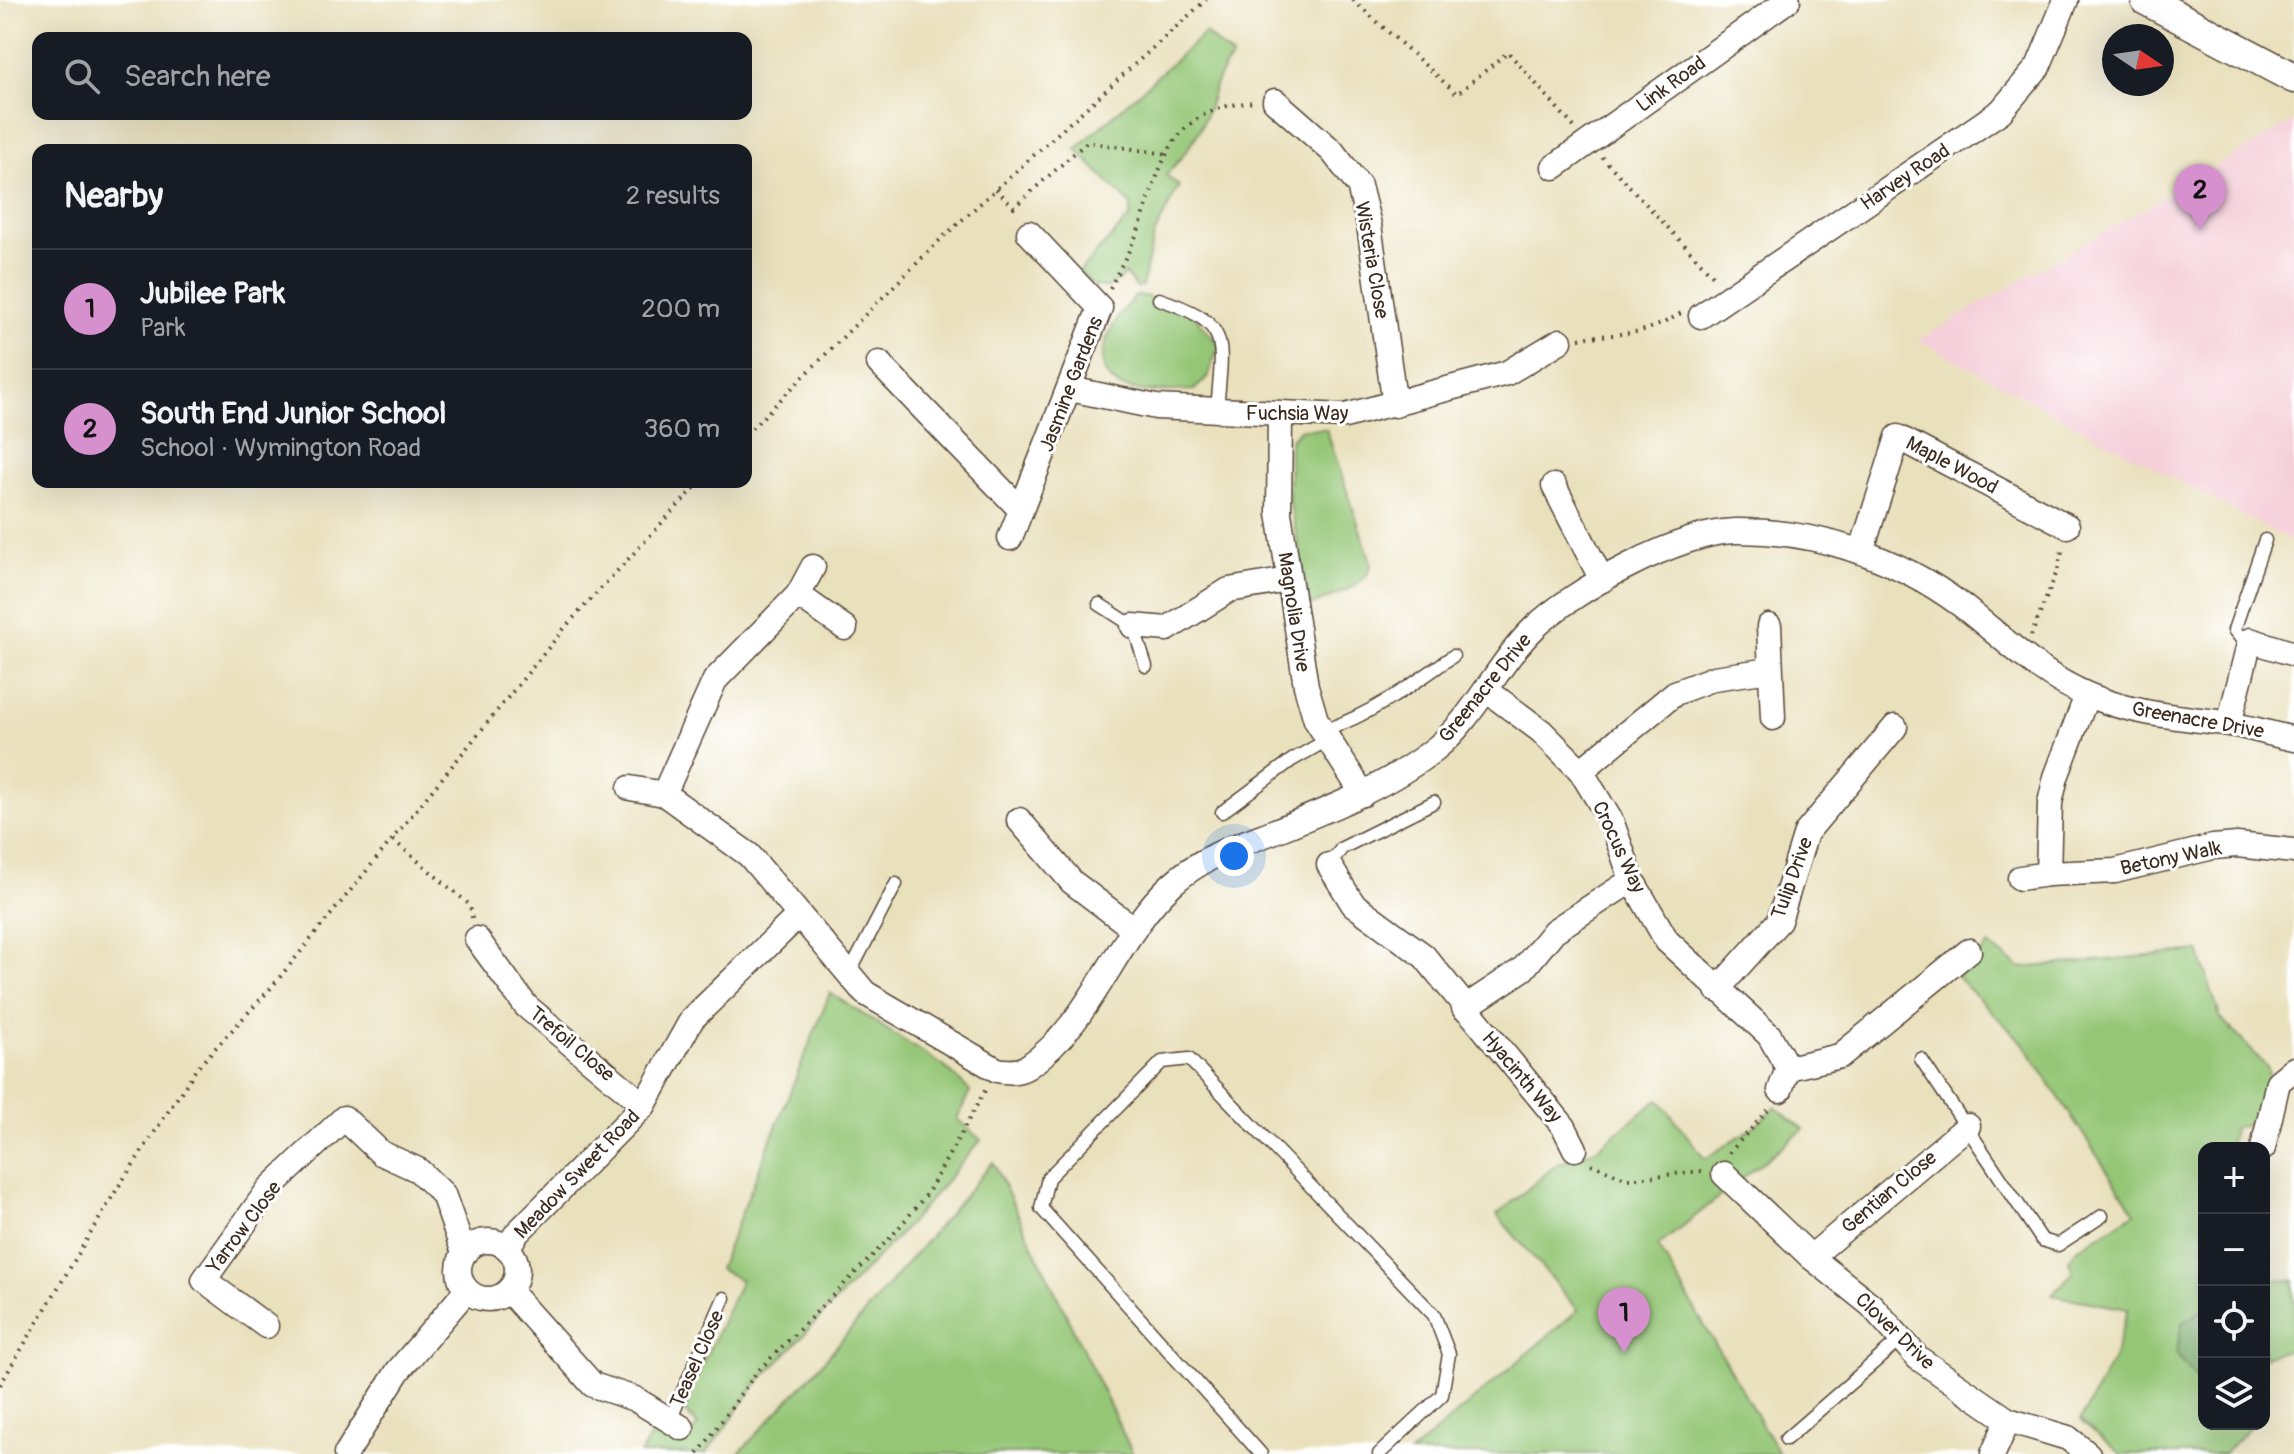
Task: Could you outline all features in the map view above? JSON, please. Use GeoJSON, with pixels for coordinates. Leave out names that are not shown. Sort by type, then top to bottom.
{"type":"FeatureCollection","features":[{"type":"Feature","properties":{"kind":"street","name":"Link Road"},"geometry":{"type":"LineString","coordinates":[[1554,167],[1788,0]]}},
{"type":"Feature","properties":{"kind":"street","name":"Harvey Road"},"geometry":{"type":"LineString","coordinates":[[1701,316],[2001,111],[2038,67],[2066,0]]}},
{"type":"Feature","properties":{"kind":"street"},"geometry":{"type":"LineString","coordinates":[[2146,0],[2294,78]]}},
{"type":"Feature","properties":{"kind":"street","name":"Wisteria Close"},"geometry":{"type":"LineString","coordinates":[[1275,101],[1332,151],[1359,186],[1369,225],[1395,405]]}},
{"type":"Feature","properties":{"kind":"street","name":"Jasmine Gardens"},"geometry":{"type":"LineString","coordinates":[[1010,538],[1100,308],[1029,233]]}},
{"type":"Feature","properties":{"kind":"street","name":"Fuchsia Way"},"geometry":{"type":"LineString","coordinates":[[1070,389],[1156,407],[1345,416],[1507,373],[1560,341]]}},
{"type":"Feature","properties":{"kind":"street"},"geometry":{"type":"LineString","coordinates":[[879,363],[1021,510]]}},
{"type":"Feature","properties":{"kind":"street","name":"Magnolia Drive"},"geometry":{"type":"LineString","coordinates":[[1280,415],[1279,513],[1306,686],[1326,735],[1363,794]]}},
{"type":"Feature","properties":{"kind":"street","name":"Maple Wood"},"geometry":{"type":"LineString","coordinates":[[1862,549],[1898,437],[2067,526]]}},
{"type":"Feature","properties":{"kind":"street"},"geometry":{"type":"LineString","coordinates":[[1554,486],[1602,580]]}},
{"type":"Feature","properties":{"kind":"street","name":"Greenacre Drive"},"geometry":{"type":"LineString","coordinates":[[1004,1071],[1025,1069],[1076,1016],[1094,994],[1134,929],[1171,884],[1210,857],[1363,794],[1436,748],[1534,628],[1602,580],[1669,544],[1733,531],[1862,549],[1960,604],[2023,657],[2087,695],[2150,715],[2229,724],[2294,739]]}},
{"type":"Feature","properties":{"kind":"street"},"geometry":{"type":"LineString","coordinates":[[664,794],[715,680],[798,595],[813,567]]}},
{"type":"Feature","properties":{"kind":"street"},"geometry":{"type":"LineString","coordinates":[[1133,626],[1167,629],[1229,590],[1288,580]]}},
{"type":"Feature","properties":{"kind":"street"},"geometry":{"type":"LineString","coordinates":[[798,595],[845,628]]}},
{"type":"Feature","properties":{"kind":"street"},"geometry":{"type":"LineString","coordinates":[[1769,626],[1773,718]]}},
{"type":"Feature","properties":{"kind":"street"},"geometry":{"type":"LineString","coordinates":[[2229,724],[2250,640],[2294,654]]}},
{"type":"Feature","properties":{"kind":"street"},"geometry":{"type":"LineString","coordinates":[[1581,771],[1675,693],[1714,678],[1770,670]]}},
{"type":"Feature","properties":{"kind":"street","name":"Crocus Way"},"geometry":{"type":"LineString","coordinates":[[1486,690],[1541,731],[1581,771],[1612,823],[1632,880],[1667,941],[1769,1035],[1784,1079]]}},
{"type":"Feature","properties":{"kind":"street"},"geometry":{"type":"LineString","coordinates":[[2048,874],[2050,803],[2056,777],[2087,695]]}},
{"type":"Feature","properties":{"kind":"street","name":"Tulip Drive"},"geometry":{"type":"LineString","coordinates":[[1717,990],[1779,921],[1806,833],[1895,727]]}},
{"type":"Feature","properties":{"kind":"street"},"geometry":{"type":"LineString","coordinates":[[630,788],[664,794],[749,855],[865,993],[1004,1071]]}},
{"type":"Feature","properties":{"kind":"street"},"geometry":{"type":"LineString","coordinates":[[1019,820],[1072,882],[1134,929]]}},
{"type":"Feature","properties":{"kind":"street","name":"Betony Walk"},"geometry":{"type":"LineString","coordinates":[[2020,878],[2115,871],[2213,847],[2237,845],[2294,851]]}},
{"type":"Feature","properties":{"kind":"street","name":"Hyacinth Way"},"geometry":{"type":"LineString","coordinates":[[1329,865],[1353,904],[1424,956],[1564,1127],[1575,1149]]}},
{"type":"Feature","properties":{"kind":"street"},"geometry":{"type":"LineString","coordinates":[[1464,1008],[1523,969],[1554,931],[1632,880]]}},
{"type":"Feature","properties":{"kind":"street","name":"Meadow Sweet Road"},"geometry":{"type":"LineString","coordinates":[[507,1248],[517,1233],[644,1105],[692,1019],[798,916]]}},
{"type":"Feature","properties":{"kind":"street","name":"Trefoil Close"},"geometry":{"type":"LineString","coordinates":[[477,939],[526,1006],[644,1105]]}},
{"type":"Feature","properties":{"kind":"street"},"geometry":{"type":"LineString","coordinates":[[1784,1079],[1840,1056],[1969,951]]}},
{"type":"Feature","properties":{"kind":"street"},"geometry":{"type":"LineString","coordinates":[[2264,1142],[2278,1082],[2294,1069]]}},
{"type":"Feature","properties":{"kind":"street","name":"Yarrow Close"},"geometry":{"type":"LineString","coordinates":[[266,1326],[204,1280],[269,1189],[344,1118],[381,1153],[418,1170],[443,1194],[464,1253]]}},
{"type":"Feature","properties":{"kind":"street","name":"Gentian Close"},"geometry":{"type":"LineString","coordinates":[[1811,1257],[1968,1126]]}},
{"type":"Feature","properties":{"kind":"street","name":"Clover Drive"},"geometry":{"type":"LineString","coordinates":[[1719,1166],[1811,1257],[1871,1305],[1918,1358],[2008,1420],[2068,1438],[2088,1454]]}},
{"type":"Feature","properties":{"kind":"street"},"geometry":{"type":"LineString","coordinates":[[491,1241],[507,1248],[517,1266],[517,1276],[509,1291],[491,1300],[481,1299],[466,1291],[459,1273],[464,1253],[481,1242],[491,1241]]}},
{"type":"Feature","properties":{"kind":"street"},"geometry":{"type":"LineString","coordinates":[[349,1453],[398,1371],[466,1291]]}},
{"type":"Feature","properties":{"kind":"street","name":"Teasel Close"},"geometry":{"type":"LineString","coordinates":[[509,1291],[593,1385],[635,1399],[676,1424]]}},
{"type":"Feature","properties":{"kind":"street"},"geometry":{"type":"LineString","coordinates":[[1993,1454],[2008,1420]]}},
{"type":"Feature","properties":{"kind":"lane"},"geometry":{"type":"LineString","coordinates":[[1159,299],[1205,318],[1216,330],[1221,356],[1217,411]]}},
{"type":"Feature","properties":{"kind":"lane"},"geometry":{"type":"LineString","coordinates":[[2248,647],[2234,630],[2265,540]]}},
{"type":"Feature","properties":{"kind":"lane"},"geometry":{"type":"LineString","coordinates":[[1099,604],[1133,626],[1146,666]]}},
{"type":"Feature","properties":{"kind":"lane"},"geometry":{"type":"LineString","coordinates":[[1222,812],[1326,735],[1405,691],[1453,656]]}},
{"type":"Feature","properties":{"kind":"lane"},"geometry":{"type":"LineString","coordinates":[[1329,865],[1342,848],[1434,802]]}},
{"type":"Feature","properties":{"kind":"lane"},"geometry":{"type":"LineString","coordinates":[[849,974],[896,884]]}},
{"type":"Feature","properties":{"kind":"lane"},"geometry":{"type":"LineString","coordinates":[[1261,1454],[1041,1208],[1048,1178],[1162,1062],[1189,1059],[1434,1315],[1449,1354],[1442,1395],[1379,1454]]}},
{"type":"Feature","properties":{"kind":"lane"},"geometry":{"type":"LineString","coordinates":[[1921,1059],[2042,1240],[2058,1245],[2102,1216]]}},
{"type":"Feature","properties":{"kind":"lane","name":"Teasel Close"},"geometry":{"type":"LineString","coordinates":[[676,1424],[724,1298]]}},
{"type":"Feature","properties":{"kind":"lane"},"geometry":{"type":"LineString","coordinates":[[1786,1439],[1901,1339]]}},
{"type":"Feature","properties":{"kind":"path"},"geometry":{"type":"LineString","coordinates":[[752,428],[996,189],[1206,0]]}},
{"type":"Feature","properties":{"kind":"path"},"geometry":{"type":"LineString","coordinates":[[1353,0],[1457,94],[1508,52],[1731,296]]}},
{"type":"Feature","properties":{"kind":"path"},"geometry":{"type":"LineString","coordinates":[[1100,308],[1139,228],[1156,170],[1178,134],[1209,111],[1232,104],[1275,101]]}},
{"type":"Feature","properties":{"kind":"path"},"geometry":{"type":"LineString","coordinates":[[996,189],[1014,207],[1087,142],[1166,154]]}},
{"type":"Feature","properties":{"kind":"path"},"geometry":{"type":"LineString","coordinates":[[1560,341],[1634,335],[1658,328],[1687,309],[1701,316]]}},
{"type":"Feature","properties":{"kind":"path"},"geometry":{"type":"LineString","coordinates":[[0,1385],[117,1189],[197,1068],[271,988],[567,625],[694,488]]}},
{"type":"Feature","properties":{"kind":"path"},"geometry":{"type":"LineString","coordinates":[[2023,657],[2058,569],[2067,526]]}},
{"type":"Feature","properties":{"kind":"path"},"geometry":{"type":"LineString","coordinates":[[393,840],[470,905],[477,939]]}},
{"type":"Feature","properties":{"kind":"path"},"geometry":{"type":"LineString","coordinates":[[698,1454],[756,1373],[892,1236],[927,1194],[1004,1071]]}},
{"type":"Feature","properties":{"kind":"path"},"geometry":{"type":"LineString","coordinates":[[1575,1149],[1584,1161],[1628,1179],[1695,1174],[1719,1166],[1765,1118],[1784,1079]]}},
{"type":"Feature","properties":{"kind":"shaded area"},"geometry":{"type":"Polygon","coordinates":[[[2294,121],[2294,543],[1919,340],[2294,121]]]}},
{"type":"Feature","properties":{"kind":"green space"},"geometry":{"type":"Polygon","coordinates":[[[1205,33],[1232,57],[1217,82],[1196,136],[1166,175],[1179,186],[1154,235],[1142,286],[1137,288],[1125,274],[1109,288],[1094,286],[1079,272],[1130,217],[1131,205],[1076,149],[1205,33]]]}},
{"type":"Feature","properties":{"kind":"green space"},"geometry":{"type":"Polygon","coordinates":[[[1136,296],[1146,296],[1194,315],[1219,345],[1207,378],[1194,390],[1134,390],[1112,381],[1105,371],[1105,344],[1119,317],[1136,296]]]}},
{"type":"Feature","properties":{"kind":"green space"},"geometry":{"type":"Polygon","coordinates":[[[1301,429],[1326,429],[1371,562],[1364,578],[1357,584],[1310,606],[1289,498],[1290,440],[1301,429]]]}},
{"type":"Feature","properties":{"kind":"green space"},"geometry":{"type":"Polygon","coordinates":[[[1989,945],[2020,968],[2199,951],[2220,1017],[2268,1068],[2269,1082],[2252,1123],[2233,1128],[2230,1142],[2198,1142],[2198,1430],[2246,1430],[2224,1454],[2121,1454],[2080,1421],[2115,1355],[2128,1309],[2052,1295],[2073,1272],[2069,1261],[2076,1250],[2135,1213],[2023,1043],[1956,976],[1989,945]]]}},
{"type":"Feature","properties":{"kind":"green space"},"geometry":{"type":"Polygon","coordinates":[[[830,993],[945,1067],[970,1091],[957,1119],[981,1140],[911,1222],[756,1385],[706,1454],[640,1454],[655,1429],[684,1443],[698,1425],[682,1409],[741,1280],[719,1269],[830,993]]]}},
{"type":"Feature","properties":{"kind":"green space"},"geometry":{"type":"Polygon","coordinates":[[[1659,1099],[1705,1159],[1756,1125],[1775,1107],[1804,1129],[1658,1246],[1779,1454],[1410,1454],[1578,1310],[1497,1215],[1557,1164],[1596,1149],[1659,1099]]]}},
{"type":"Feature","properties":{"kind":"green space"},"geometry":{"type":"Polygon","coordinates":[[[993,1162],[1133,1454],[738,1454],[812,1375],[993,1162]]]}},
{"type":"Feature","properties":{"kind":"green space"},"geometry":{"type":"Polygon","coordinates":[[[2270,1279],[2294,1281],[2294,1348],[2270,1355],[2270,1279]]]}},
{"type":"Feature","properties":{"kind":"green space"},"geometry":{"type":"Polygon","coordinates":[[[2198,1313],[2198,1381],[2176,1354],[2182,1323],[2198,1313]]]}},
{"type":"Feature","properties":{"kind":"place","name":"South End Junior School"},"geometry":{"type":"Point","coordinates":[2200,230]}},
{"type":"Feature","properties":{"kind":"place","name":"Jubilee Park"},"geometry":{"type":"Point","coordinates":[1624,1353]}}]}
